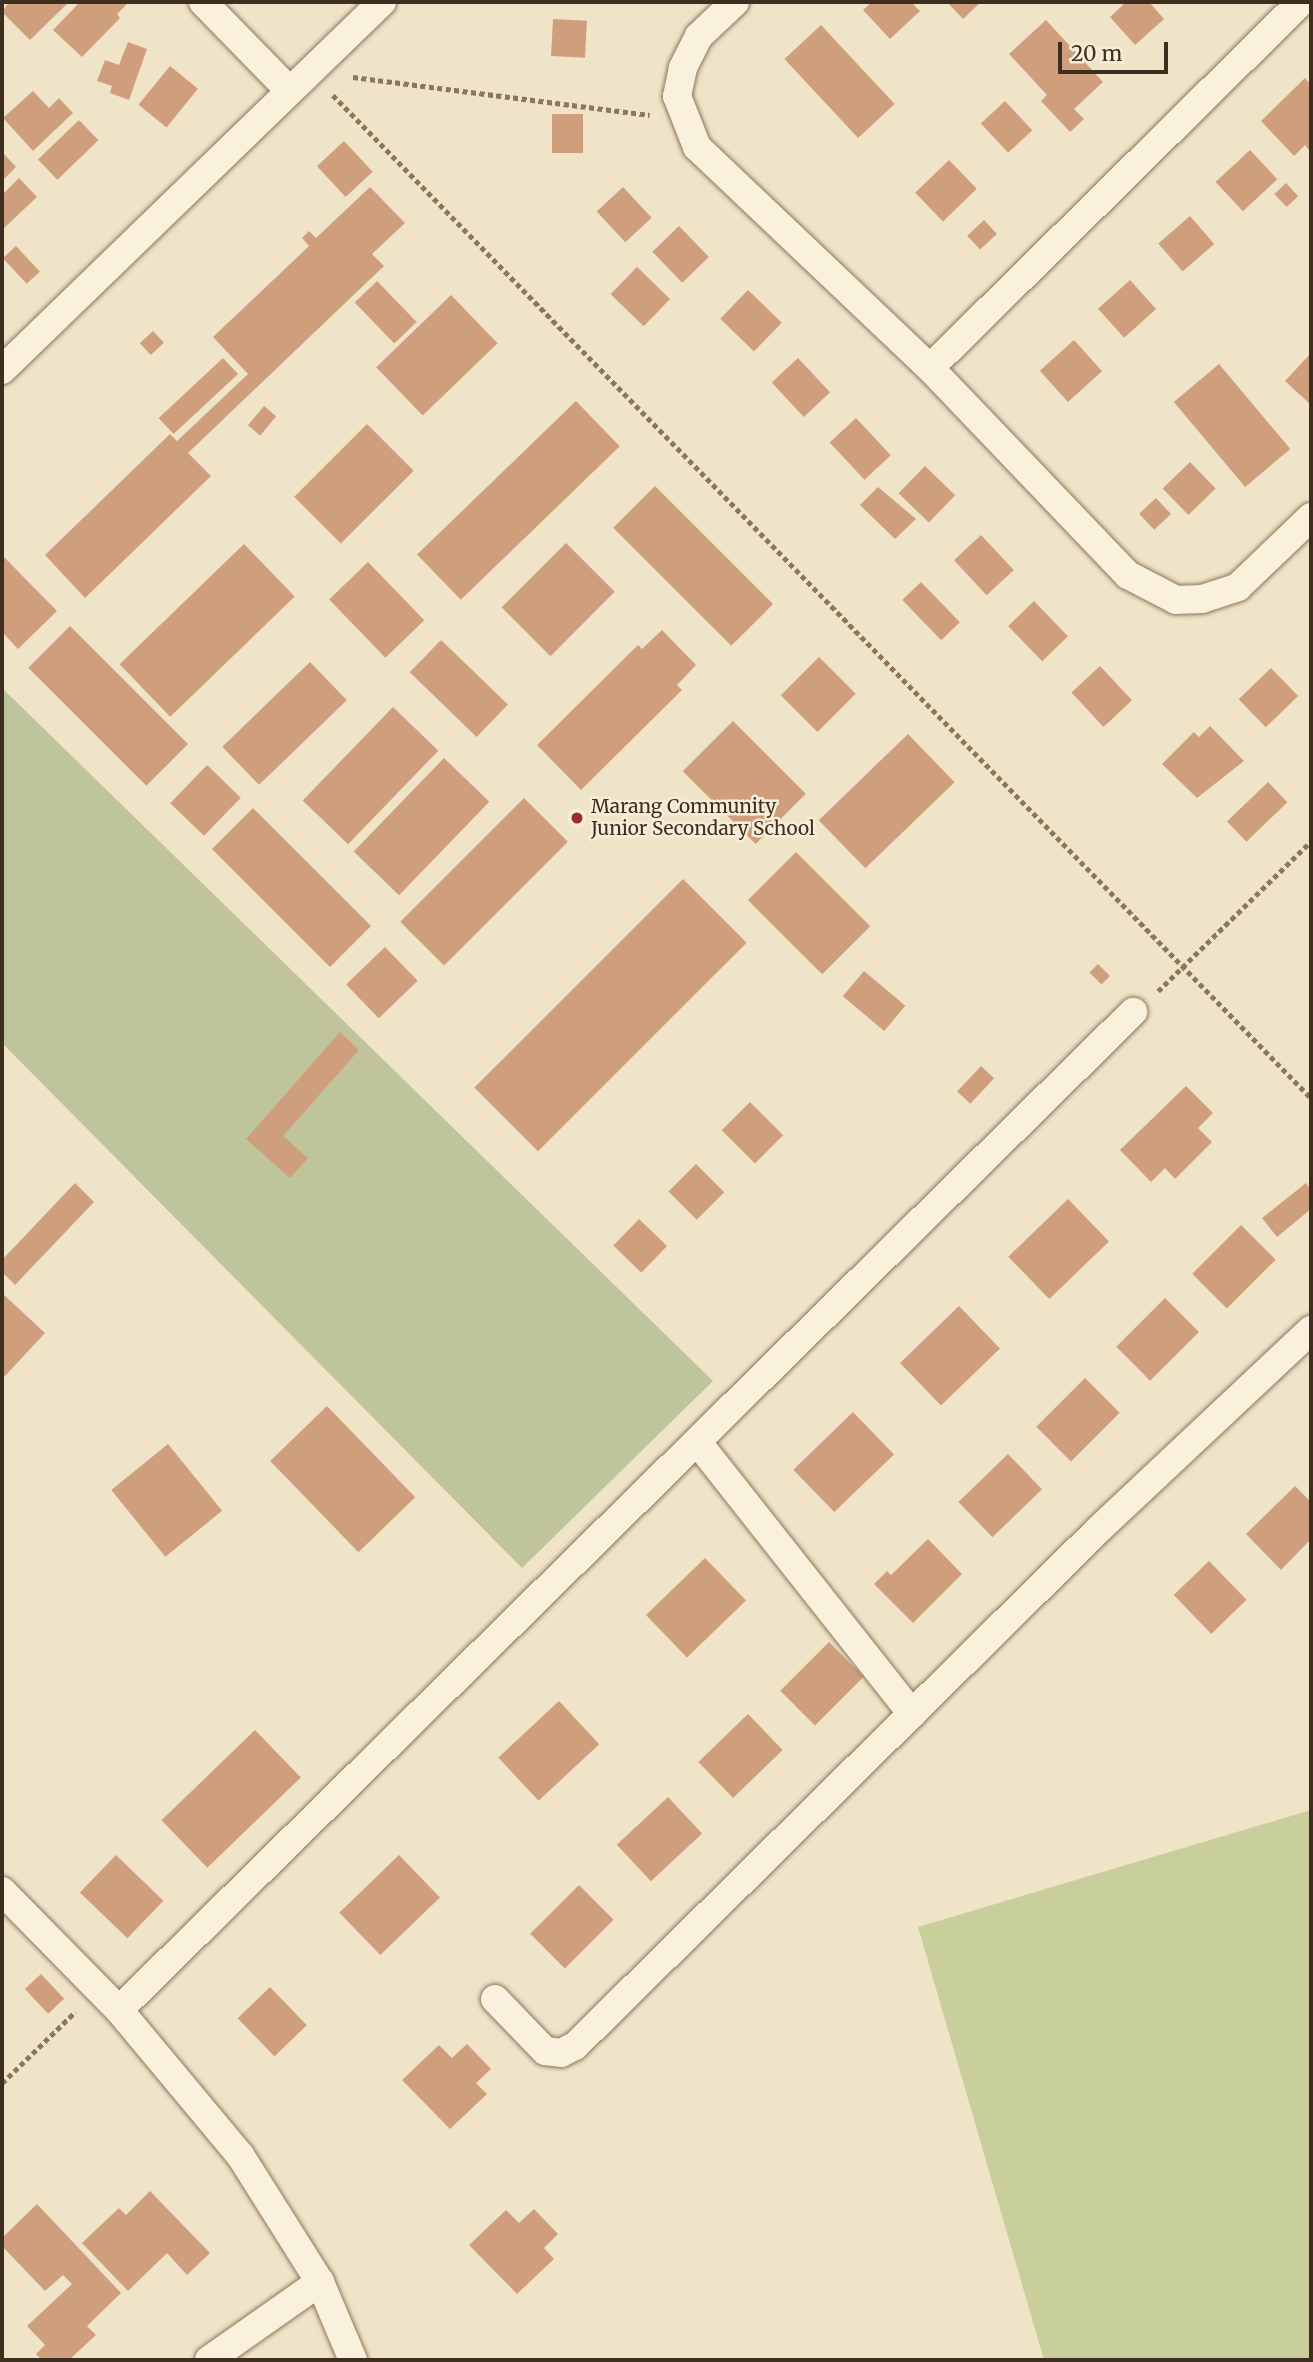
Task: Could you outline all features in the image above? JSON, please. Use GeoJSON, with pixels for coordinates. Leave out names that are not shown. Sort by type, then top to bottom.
{"type":"FeatureCollection","features":[{"type":"Feature","properties":{"kind":"street"},"geometry":{"type":"LineString","coordinates":[[203,2],[289,91]]}},
{"type":"Feature","properties":{"kind":"street"},"geometry":{"type":"LineString","coordinates":[[2,370],[382,2]]}},
{"type":"Feature","properties":{"kind":"street"},"geometry":{"type":"LineString","coordinates":[[735,2],[699,36],[683,68],[677,96],[683,119],[697,147],[930,368],[1128,575],[1175,600],[1202,599],[1238,587],[1311,517]]}},
{"type":"Feature","properties":{"kind":"street"},"geometry":{"type":"LineString","coordinates":[[930,368],[1301,2]]}},
{"type":"Feature","properties":{"kind":"street"},"geometry":{"type":"LineString","coordinates":[[119,2010],[699,1444],[1133,1012]]}},
{"type":"Feature","properties":{"kind":"street"},"geometry":{"type":"LineString","coordinates":[[495,1999],[545,2051],[561,2053],[575,2046],[1099,1529],[1311,1330]]}},
{"type":"Feature","properties":{"kind":"street"},"geometry":{"type":"LineString","coordinates":[[699,1444],[912,1714]]}},
{"type":"Feature","properties":{"kind":"street"},"geometry":{"type":"LineString","coordinates":[[2,1891],[119,2010],[240,2155],[320,2282],[353,2360]]}},
{"type":"Feature","properties":{"kind":"street"},"geometry":{"type":"LineString","coordinates":[[209,2360],[320,2282]]}},
{"type":"Feature","properties":{"kind":"path"},"geometry":{"type":"LineString","coordinates":[[310,72],[683,119]]}},
{"type":"Feature","properties":{"kind":"path"},"geometry":{"type":"LineString","coordinates":[[310,72],[1311,1098]]}},
{"type":"Feature","properties":{"kind":"path"},"geometry":{"type":"LineString","coordinates":[[1186,969],[1311,841]]}},
{"type":"Feature","properties":{"kind":"path"},"geometry":{"type":"LineString","coordinates":[[2,2083],[98,1989]]}},
{"type":"Feature","properties":{"kind":"green space"},"geometry":{"type":"Polygon","coordinates":[[[2,688],[713,1381],[522,1568],[2,1043],[2,688]]]}},
{"type":"Feature","properties":{"kind":"green space"},"geometry":{"type":"Polygon","coordinates":[[[1311,1810],[1311,2360],[1044,2360],[918,1927],[1311,1810]]]}},
{"type":"Feature","properties":{"kind":"building"},"geometry":{"type":"Polygon","coordinates":[[[9,2],[69,2],[30,40],[2,12],[9,2]]]}},
{"type":"Feature","properties":{"kind":"building"},"geometry":{"type":"Polygon","coordinates":[[[80,2],[129,2],[117,14],[120,18],[82,57],[53,30],[80,2]]]}},
{"type":"Feature","properties":{"kind":"building"},"geometry":{"type":"Polygon","coordinates":[[[872,2],[911,2],[920,11],[890,39],[863,10],[872,2]]]}},
{"type":"Feature","properties":{"kind":"building"},"geometry":{"type":"Polygon","coordinates":[[[947,2],[981,2],[963,19],[947,2]]]}},
{"type":"Feature","properties":{"kind":"building"},"geometry":{"type":"Polygon","coordinates":[[[1126,2],[1149,2],[1164,19],[1135,45],[1110,17],[1126,2]]]}},
{"type":"Feature","properties":{"kind":"building"},"geometry":{"type":"Polygon","coordinates":[[[553,19],[587,21],[585,58],[551,56],[553,19]]]}},
{"type":"Feature","properties":{"kind":"building"},"geometry":{"type":"Polygon","coordinates":[[[1046,20],[1103,82],[1074,109],[1084,119],[1070,132],[1041,101],[1047,95],[1009,54],[1046,20]]]}},
{"type":"Feature","properties":{"kind":"building"},"geometry":{"type":"Polygon","coordinates":[[[821,25],[895,104],[858,138],[784,59],[821,25]]]}},
{"type":"Feature","properties":{"kind":"building"},"geometry":{"type":"Polygon","coordinates":[[[128,42],[147,49],[129,100],[110,93],[112,86],[97,81],[105,60],[119,65],[128,42]]]}},
{"type":"Feature","properties":{"kind":"building"},"geometry":{"type":"Polygon","coordinates":[[[170,66],[198,89],[167,128],[139,105],[170,66]]]}},
{"type":"Feature","properties":{"kind":"building"},"geometry":{"type":"Polygon","coordinates":[[[1305,78],[1311,85],[1311,153],[1305,145],[1294,156],[1261,121],[1305,78]]]}},
{"type":"Feature","properties":{"kind":"building"},"geometry":{"type":"Polygon","coordinates":[[[33,91],[49,108],[59,98],[73,113],[33,151],[3,118],[33,91]]]}},
{"type":"Feature","properties":{"kind":"building"},"geometry":{"type":"Polygon","coordinates":[[[1005,101],[1032,130],[1008,153],[981,124],[1005,101]]]}},
{"type":"Feature","properties":{"kind":"building"},"geometry":{"type":"Polygon","coordinates":[[[552,114],[583,114],[583,153],[552,153],[552,114]]]}},
{"type":"Feature","properties":{"kind":"building"},"geometry":{"type":"Polygon","coordinates":[[[79,120],[98,140],[57,180],[38,160],[79,120]]]}},
{"type":"Feature","properties":{"kind":"building"},"geometry":{"type":"Polygon","coordinates":[[[344,141],[373,172],[346,197],[317,166],[344,141]]]}},
{"type":"Feature","properties":{"kind":"building"},"geometry":{"type":"Polygon","coordinates":[[[1250,150],[1277,179],[1243,211],[1216,182],[1250,150]]]}},
{"type":"Feature","properties":{"kind":"building"},"geometry":{"type":"Polygon","coordinates":[[[2,152],[16,167],[2,181],[2,152]]]}},
{"type":"Feature","properties":{"kind":"building"},"geometry":{"type":"Polygon","coordinates":[[[949,160],[977,189],[943,221],[915,193],[949,160]]]}},
{"type":"Feature","properties":{"kind":"building"},"geometry":{"type":"Polygon","coordinates":[[[19,178],[37,197],[2,230],[2,195],[19,178]]]}},
{"type":"Feature","properties":{"kind":"building"},"geometry":{"type":"Polygon","coordinates":[[[1286,183],[1298,196],[1287,207],[1274,194],[1286,183]]]}},
{"type":"Feature","properties":{"kind":"building"},"geometry":{"type":"Polygon","coordinates":[[[370,187],[405,223],[372,254],[384,266],[188,453],[211,476],[85,598],[45,555],[170,434],[177,441],[248,374],[213,337],[309,246],[302,238],[309,231],[316,238],[370,187]]]}},
{"type":"Feature","properties":{"kind":"building"},"geometry":{"type":"Polygon","coordinates":[[[623,187],[652,218],[625,242],[597,212],[623,187]]]}},
{"type":"Feature","properties":{"kind":"building"},"geometry":{"type":"Polygon","coordinates":[[[1190,216],[1214,244],[1183,271],[1158,244],[1190,216]]]}},
{"type":"Feature","properties":{"kind":"building"},"geometry":{"type":"Polygon","coordinates":[[[984,220],[997,234],[980,250],[967,236],[984,220]]]}},
{"type":"Feature","properties":{"kind":"building"},"geometry":{"type":"Polygon","coordinates":[[[679,226],[709,257],[682,283],[652,252],[679,226]]]}},
{"type":"Feature","properties":{"kind":"building"},"geometry":{"type":"Polygon","coordinates":[[[16,246],[40,272],[27,284],[3,258],[16,246]]]}},
{"type":"Feature","properties":{"kind":"building"},"geometry":{"type":"Polygon","coordinates":[[[637,267],[670,299],[644,326],[611,294],[637,267]]]}},
{"type":"Feature","properties":{"kind":"building"},"geometry":{"type":"Polygon","coordinates":[[[1130,280],[1156,309],[1124,338],[1098,309],[1130,280]]]}},
{"type":"Feature","properties":{"kind":"building"},"geometry":{"type":"Polygon","coordinates":[[[377,281],[417,322],[394,344],[355,303],[377,281]]]}},
{"type":"Feature","properties":{"kind":"building"},"geometry":{"type":"Polygon","coordinates":[[[748,290],[782,323],[754,351],[720,319],[748,290]]]}},
{"type":"Feature","properties":{"kind":"building"},"geometry":{"type":"Polygon","coordinates":[[[451,295],[498,343],[423,415],[376,367],[451,295]]]}},
{"type":"Feature","properties":{"kind":"building"},"geometry":{"type":"Polygon","coordinates":[[[153,331],[164,343],[151,355],[140,343],[153,331]]]}},
{"type":"Feature","properties":{"kind":"building"},"geometry":{"type":"Polygon","coordinates":[[[1074,340],[1102,371],[1068,402],[1040,371],[1074,340]]]}},
{"type":"Feature","properties":{"kind":"building"},"geometry":{"type":"Polygon","coordinates":[[[1311,353],[1311,405],[1285,381],[1311,353]]]}},
{"type":"Feature","properties":{"kind":"building"},"geometry":{"type":"Polygon","coordinates":[[[223,358],[238,374],[174,434],[159,418],[223,358]]]}},
{"type":"Feature","properties":{"kind":"building"},"geometry":{"type":"Polygon","coordinates":[[[798,358],[830,392],[804,417],[772,383],[798,358]]]}},
{"type":"Feature","properties":{"kind":"building"},"geometry":{"type":"Polygon","coordinates":[[[1219,364],[1290,449],[1245,487],[1174,402],[1219,364]]]}},
{"type":"Feature","properties":{"kind":"building"},"geometry":{"type":"Polygon","coordinates":[[[576,401],[620,446],[461,600],[417,555],[576,401]]]}},
{"type":"Feature","properties":{"kind":"building"},"geometry":{"type":"Polygon","coordinates":[[[264,406],[276,416],[260,435],[248,425],[264,406]]]}},
{"type":"Feature","properties":{"kind":"building"},"geometry":{"type":"Polygon","coordinates":[[[856,418],[891,455],[864,480],[830,443],[856,418]]]}},
{"type":"Feature","properties":{"kind":"building"},"geometry":{"type":"Polygon","coordinates":[[[367,424],[414,471],[341,544],[294,497],[367,424]]]}},
{"type":"Feature","properties":{"kind":"building"},"geometry":{"type":"Polygon","coordinates":[[[1190,462],[1216,489],[1188,515],[1163,488],[1190,462]]]}},
{"type":"Feature","properties":{"kind":"building"},"geometry":{"type":"Polygon","coordinates":[[[925,466],[955,495],[929,523],[899,493],[925,466]]]}},
{"type":"Feature","properties":{"kind":"building"},"geometry":{"type":"Polygon","coordinates":[[[655,486],[773,604],[731,646],[613,528],[655,486]]]}},
{"type":"Feature","properties":{"kind":"building"},"geometry":{"type":"Polygon","coordinates":[[[878,487],[916,519],[895,539],[860,505],[878,487]]]}},
{"type":"Feature","properties":{"kind":"building"},"geometry":{"type":"Polygon","coordinates":[[[1156,498],[1171,514],[1154,530],[1139,514],[1156,498]]]}},
{"type":"Feature","properties":{"kind":"building"},"geometry":{"type":"Polygon","coordinates":[[[981,535],[1014,570],[987,595],[954,560],[981,535]]]}},
{"type":"Feature","properties":{"kind":"building"},"geometry":{"type":"Polygon","coordinates":[[[566,543],[615,592],[550,656],[502,607],[566,543]]]}},
{"type":"Feature","properties":{"kind":"building"},"geometry":{"type":"Polygon","coordinates":[[[244,544],[295,597],[170,717],[120,664],[244,544]]]}},
{"type":"Feature","properties":{"kind":"building"},"geometry":{"type":"Polygon","coordinates":[[[2,555],[57,611],[18,649],[2,632],[2,555]]]}},
{"type":"Feature","properties":{"kind":"building"},"geometry":{"type":"Polygon","coordinates":[[[368,562],[424,620],[385,658],[329,600],[368,562]]]}},
{"type":"Feature","properties":{"kind":"building"},"geometry":{"type":"Polygon","coordinates":[[[921,582],[960,622],[941,640],[902,600],[921,582]]]}},
{"type":"Feature","properties":{"kind":"building"},"geometry":{"type":"Polygon","coordinates":[[[1034,601],[1068,636],[1042,661],[1008,626],[1034,601]]]}},
{"type":"Feature","properties":{"kind":"building"},"geometry":{"type":"Polygon","coordinates":[[[70,626],[188,744],[146,786],[28,668],[70,626]]]}},
{"type":"Feature","properties":{"kind":"building"},"geometry":{"type":"Polygon","coordinates":[[[662,630],[696,665],[677,685],[682,690],[581,790],[537,745],[638,645],[642,649],[662,630]]]}},
{"type":"Feature","properties":{"kind":"building"},"geometry":{"type":"Polygon","coordinates":[[[441,640],[508,705],[477,737],[410,672],[441,640]]]}},
{"type":"Feature","properties":{"kind":"building"},"geometry":{"type":"Polygon","coordinates":[[[819,657],[856,694],[818,732],[781,695],[819,657]]]}},
{"type":"Feature","properties":{"kind":"building"},"geometry":{"type":"Polygon","coordinates":[[[310,662],[347,700],[259,785],[222,747],[310,662]]]}},
{"type":"Feature","properties":{"kind":"building"},"geometry":{"type":"Polygon","coordinates":[[[1100,666],[1132,700],[1104,727],[1071,693],[1100,666]]]}},
{"type":"Feature","properties":{"kind":"building"},"geometry":{"type":"Polygon","coordinates":[[[1271,668],[1298,696],[1266,727],[1239,699],[1271,668]]]}},
{"type":"Feature","properties":{"kind":"building"},"geometry":{"type":"Polygon","coordinates":[[[393,707],[438,751],[348,844],[303,801],[393,707]]]}},
{"type":"Feature","properties":{"kind":"building"},"geometry":{"type":"Polygon","coordinates":[[[733,721],[806,794],[756,844],[683,771],[733,721]]]}},
{"type":"Feature","properties":{"kind":"building"},"geometry":{"type":"Polygon","coordinates":[[[1210,726],[1244,761],[1197,798],[1162,764],[1194,732],[1199,737],[1210,726]]]}},
{"type":"Feature","properties":{"kind":"building"},"geometry":{"type":"Polygon","coordinates":[[[908,734],[955,782],[865,868],[819,820],[908,734]]]}},
{"type":"Feature","properties":{"kind":"building"},"geometry":{"type":"Polygon","coordinates":[[[444,758],[489,802],[399,895],[354,852],[444,758]]]}},
{"type":"Feature","properties":{"kind":"building"},"geometry":{"type":"Polygon","coordinates":[[[207,765],[241,798],[204,836],[170,803],[207,765]]]}},
{"type":"Feature","properties":{"kind":"building"},"geometry":{"type":"Polygon","coordinates":[[[1268,782],[1287,802],[1246,842],[1227,822],[1268,782]]]}},
{"type":"Feature","properties":{"kind":"building"},"geometry":{"type":"Polygon","coordinates":[[[524,798],[568,842],[444,966],[400,922],[524,798]]]}},
{"type":"Feature","properties":{"kind":"building"},"geometry":{"type":"Polygon","coordinates":[[[253,808],[371,926],[330,967],[212,849],[253,808]]]}},
{"type":"Feature","properties":{"kind":"building"},"geometry":{"type":"Polygon","coordinates":[[[796,852],[870,926],[822,974],[748,900],[796,852]]]}},
{"type":"Feature","properties":{"kind":"building"},"geometry":{"type":"Polygon","coordinates":[[[683,879],[747,943],[538,1151],[474,1088],[683,879]]]}},
{"type":"Feature","properties":{"kind":"building"},"geometry":{"type":"Polygon","coordinates":[[[385,947],[418,981],[379,1018],[346,985],[385,947]]]}},
{"type":"Feature","properties":{"kind":"building"},"geometry":{"type":"Polygon","coordinates":[[[1098,964],[1110,976],[1102,985],[1090,972],[1098,964]]]}},
{"type":"Feature","properties":{"kind":"building"},"geometry":{"type":"Polygon","coordinates":[[[864,971],[905,1006],[884,1031],[843,996],[864,971]]]}},
{"type":"Feature","properties":{"kind":"building"},"geometry":{"type":"Polygon","coordinates":[[[340,1032],[359,1050],[283,1136],[308,1158],[290,1178],[246,1139],[340,1032]]]}},
{"type":"Feature","properties":{"kind":"building"},"geometry":{"type":"Polygon","coordinates":[[[981,1066],[994,1078],[970,1104],[957,1092],[981,1066]]]}},
{"type":"Feature","properties":{"kind":"building"},"geometry":{"type":"Polygon","coordinates":[[[1186,1086],[1213,1113],[1198,1128],[1212,1142],[1175,1179],[1165,1168],[1151,1182],[1120,1150],[1186,1086]]]}},
{"type":"Feature","properties":{"kind":"building"},"geometry":{"type":"Polygon","coordinates":[[[750,1102],[783,1135],[755,1164],[722,1130],[750,1102]]]}},
{"type":"Feature","properties":{"kind":"building"},"geometry":{"type":"Polygon","coordinates":[[[696,1164],[724,1192],[697,1220],[668,1192],[696,1164]]]}},
{"type":"Feature","properties":{"kind":"building"},"geometry":{"type":"Polygon","coordinates":[[[75,1183],[94,1202],[15,1285],[2,1272],[2,1260],[75,1183]]]}},
{"type":"Feature","properties":{"kind":"building"},"geometry":{"type":"Polygon","coordinates":[[[1306,1183],[1311,1190],[1311,1209],[1277,1237],[1262,1218],[1306,1183]]]}},
{"type":"Feature","properties":{"kind":"building"},"geometry":{"type":"Polygon","coordinates":[[[1068,1199],[1109,1241],[1049,1299],[1008,1257],[1068,1199]]]}},
{"type":"Feature","properties":{"kind":"building"},"geometry":{"type":"Polygon","coordinates":[[[639,1219],[667,1246],[641,1273],[613,1246],[639,1219]]]}},
{"type":"Feature","properties":{"kind":"building"},"geometry":{"type":"Polygon","coordinates":[[[1241,1225],[1276,1260],[1227,1308],[1192,1274],[1241,1225]]]}},
{"type":"Feature","properties":{"kind":"building"},"geometry":{"type":"Polygon","coordinates":[[[2,1293],[45,1333],[5,1376],[2,1373],[2,1293]]]}},
{"type":"Feature","properties":{"kind":"building"},"geometry":{"type":"Polygon","coordinates":[[[1165,1298],[1199,1332],[1150,1381],[1116,1347],[1165,1298]]]}},
{"type":"Feature","properties":{"kind":"building"},"geometry":{"type":"Polygon","coordinates":[[[959,1306],[1000,1348],[941,1405],[900,1363],[959,1306]]]}},
{"type":"Feature","properties":{"kind":"building"},"geometry":{"type":"Polygon","coordinates":[[[1085,1378],[1120,1413],[1071,1461],[1036,1427],[1085,1378]]]}},
{"type":"Feature","properties":{"kind":"building"},"geometry":{"type":"Polygon","coordinates":[[[327,1406],[415,1497],[358,1552],[270,1461],[327,1406]]]}},
{"type":"Feature","properties":{"kind":"building"},"geometry":{"type":"Polygon","coordinates":[[[853,1412],[894,1454],[834,1512],[793,1470],[853,1412]]]}},
{"type":"Feature","properties":{"kind":"building"},"geometry":{"type":"Polygon","coordinates":[[[168,1444],[222,1511],[165,1557],[111,1490],[168,1444]]]}},
{"type":"Feature","properties":{"kind":"building"},"geometry":{"type":"Polygon","coordinates":[[[1008,1454],[1042,1489],[992,1537],[958,1502],[1008,1454]]]}},
{"type":"Feature","properties":{"kind":"building"},"geometry":{"type":"Polygon","coordinates":[[[1295,1486],[1311,1502],[1311,1539],[1281,1570],[1246,1534],[1295,1486]]]}},
{"type":"Feature","properties":{"kind":"building"},"geometry":{"type":"Polygon","coordinates":[[[928,1539],[962,1574],[913,1623],[874,1584],[887,1571],[891,1575],[928,1539]]]}},
{"type":"Feature","properties":{"kind":"building"},"geometry":{"type":"Polygon","coordinates":[[[705,1558],[746,1600],[687,1657],[646,1615],[705,1558]]]}},
{"type":"Feature","properties":{"kind":"building"},"geometry":{"type":"Polygon","coordinates":[[[1209,1561],[1247,1600],[1211,1634],[1174,1595],[1209,1561]]]}},
{"type":"Feature","properties":{"kind":"building"},"geometry":{"type":"Polygon","coordinates":[[[829,1642],[864,1677],[815,1725],[780,1691],[829,1642]]]}},
{"type":"Feature","properties":{"kind":"building"},"geometry":{"type":"Polygon","coordinates":[[[559,1701],[599,1744],[539,1801],[498,1758],[559,1701]]]}},
{"type":"Feature","properties":{"kind":"building"},"geometry":{"type":"Polygon","coordinates":[[[748,1714],[783,1750],[733,1798],[698,1762],[748,1714]]]}},
{"type":"Feature","properties":{"kind":"building"},"geometry":{"type":"Polygon","coordinates":[[[255,1730],[301,1777],[207,1868],[161,1820],[255,1730]]]}},
{"type":"Feature","properties":{"kind":"building"},"geometry":{"type":"Polygon","coordinates":[[[668,1797],[702,1834],[651,1881],[617,1845],[668,1797]]]}},
{"type":"Feature","properties":{"kind":"building"},"geometry":{"type":"Polygon","coordinates":[[[116,1855],[163,1901],[127,1938],[80,1892],[116,1855]]]}},
{"type":"Feature","properties":{"kind":"building"},"geometry":{"type":"Polygon","coordinates":[[[399,1855],[440,1897],[380,1955],[339,1913],[399,1855]]]}},
{"type":"Feature","properties":{"kind":"building"},"geometry":{"type":"Polygon","coordinates":[[[579,1885],[614,1920],[565,1968],[530,1934],[579,1885]]]}},
{"type":"Feature","properties":{"kind":"building"},"geometry":{"type":"Polygon","coordinates":[[[41,1974],[64,1999],[48,2014],[25,1989],[41,1974]]]}},
{"type":"Feature","properties":{"kind":"building"},"geometry":{"type":"Polygon","coordinates":[[[270,1987],[307,2025],[274,2056],[238,2018],[270,1987]]]}},
{"type":"Feature","properties":{"kind":"building"},"geometry":{"type":"Polygon","coordinates":[[[467,2044],[491,2069],[476,2083],[487,2094],[450,2129],[402,2080],[439,2045],[452,2058],[467,2044]]]}},
{"type":"Feature","properties":{"kind":"building"},"geometry":{"type":"Polygon","coordinates":[[[150,2191],[210,2253],[187,2275],[167,2253],[128,2291],[82,2243],[119,2208],[126,2215],[150,2191]]]}},
{"type":"Feature","properties":{"kind":"building"},"geometry":{"type":"Polygon","coordinates":[[[37,2204],[121,2293],[87,2326],[96,2335],[69,2360],[42,2360],[36,2354],[45,2345],[27,2326],[72,2284],[63,2275],[45,2291],[2,2246],[2,2238],[37,2204]]]}},
{"type":"Feature","properties":{"kind":"building"},"geometry":{"type":"Polygon","coordinates":[[[534,2209],[558,2234],[544,2248],[554,2259],[517,2294],[469,2245],[506,2210],[519,2223],[534,2209]]]}},
{"type":"Feature","properties":{"kind":"place","name":"Marang Community Junior Secondary School"},"geometry":{"type":"Point","coordinates":[577,818]}}]}
